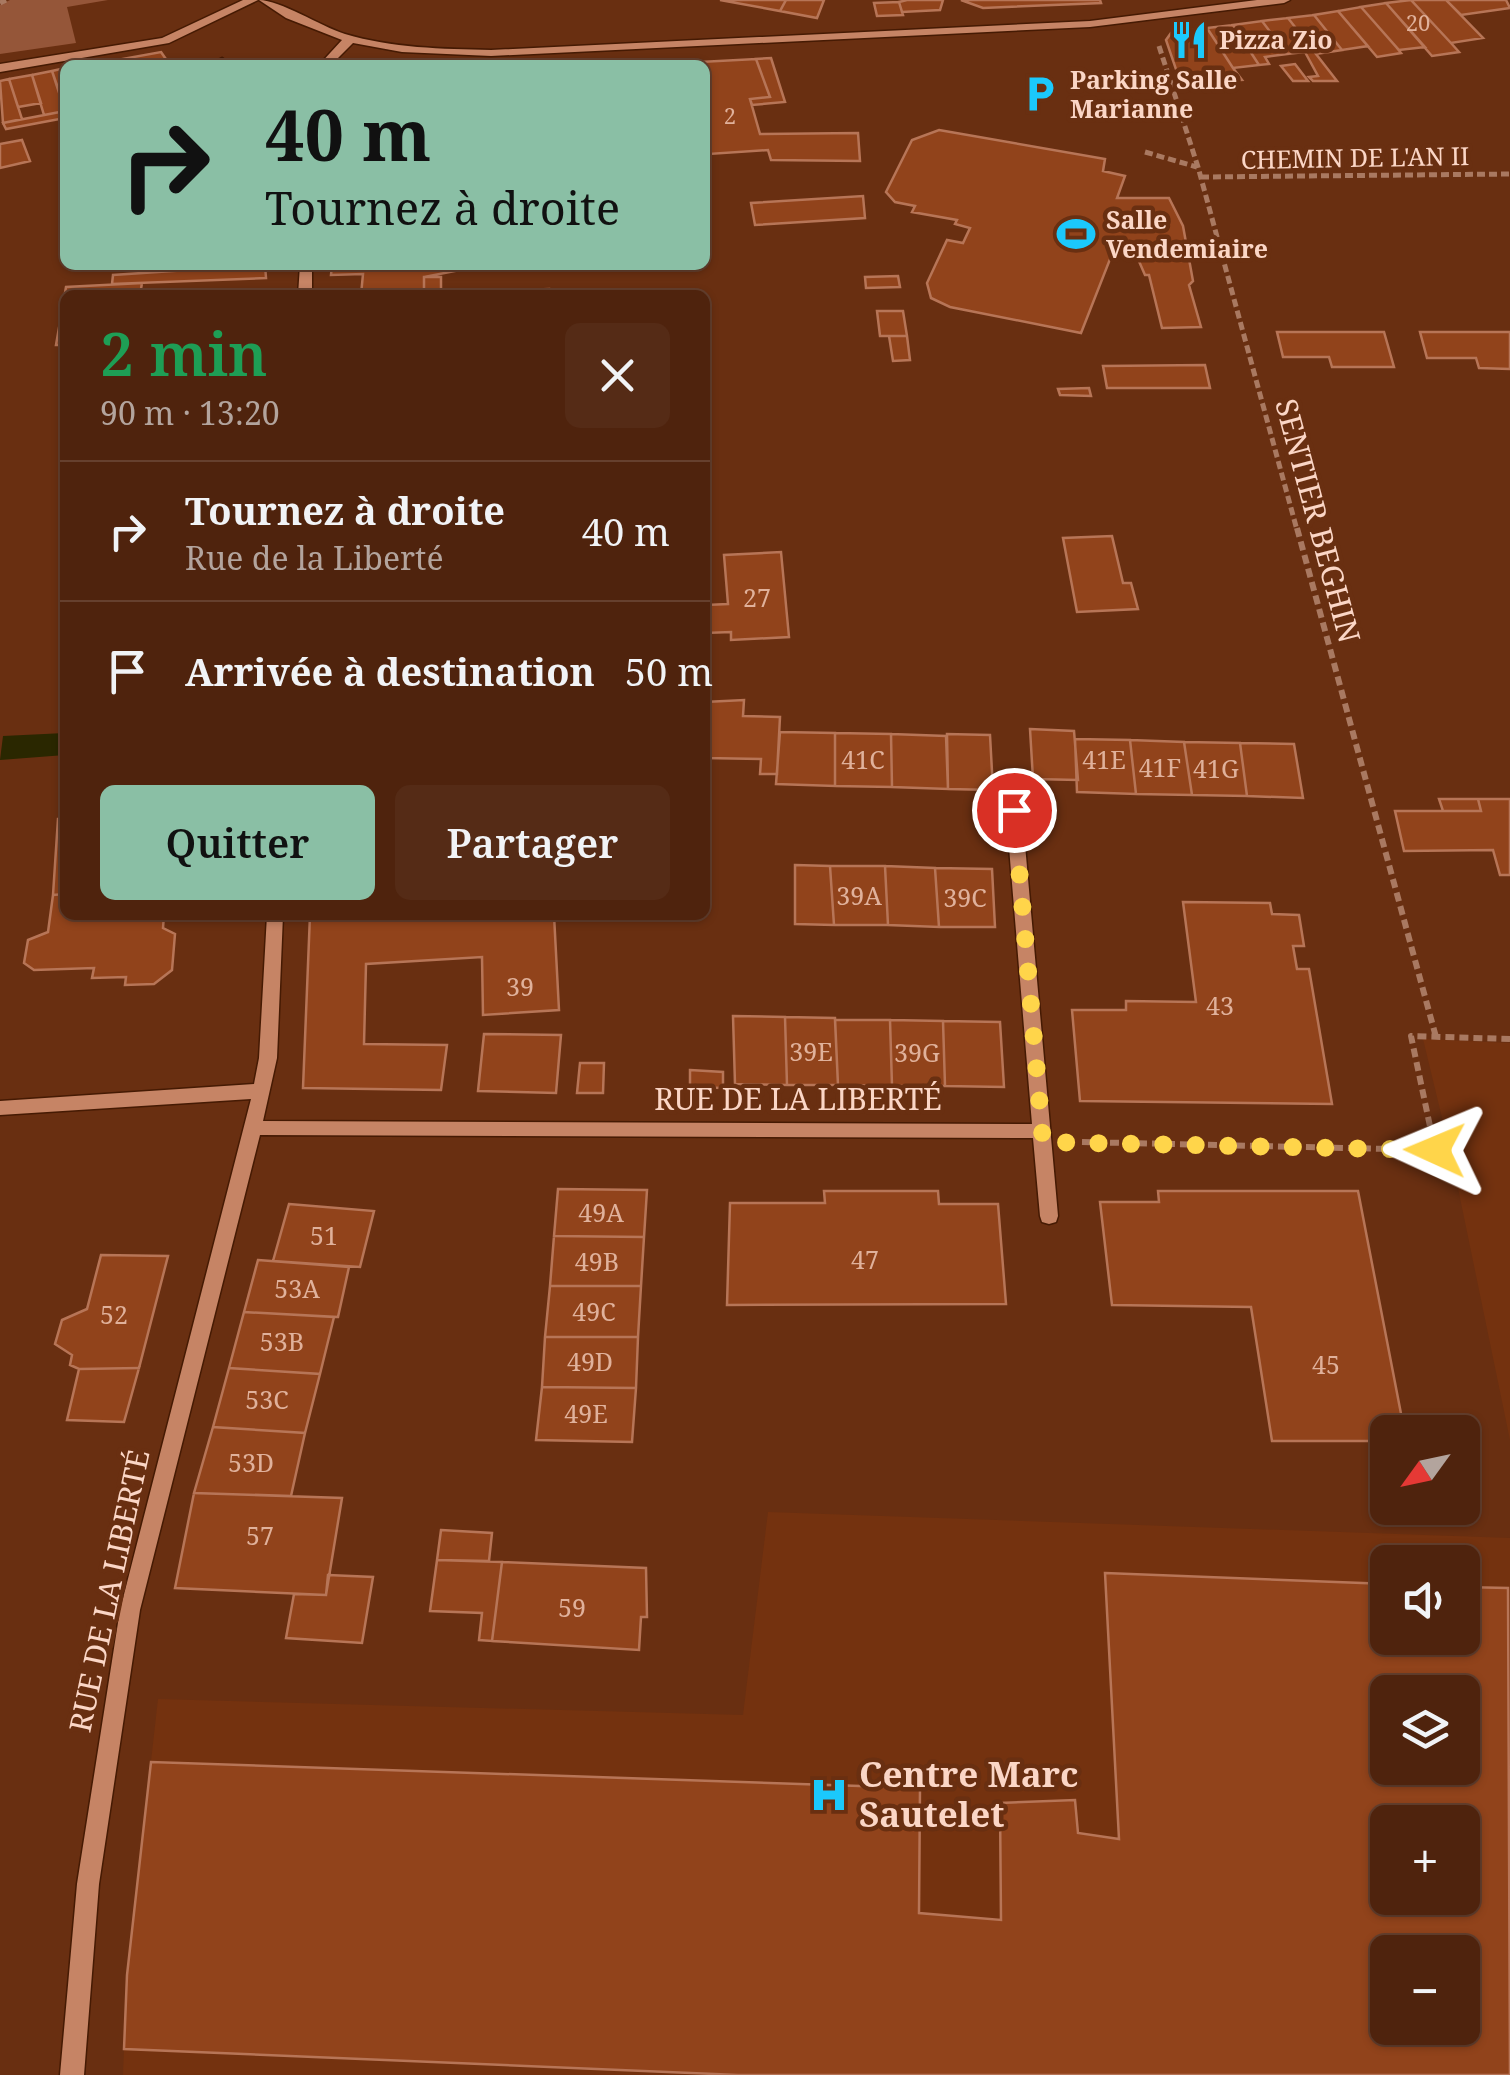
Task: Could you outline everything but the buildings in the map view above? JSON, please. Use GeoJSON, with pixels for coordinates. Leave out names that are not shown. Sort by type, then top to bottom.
{"type":"FeatureCollection","features":[{"type":"Feature","properties":{"kind":"street"},"geometry":{"type":"LineString","coordinates":[[0,68],[165,40],[252,0]]}},
{"type":"Feature","properties":{"kind":"street"},"geometry":{"type":"LineString","coordinates":[[265,0],[306,24],[350,39],[406,50],[501,53],[1150,18],[1284,0]]}},
{"type":"Feature","properties":{"kind":"street"},"geometry":{"type":"LineString","coordinates":[[330,60],[350,39]]}},
{"type":"Feature","properties":{"kind":"street"},"geometry":{"type":"LineString","coordinates":[[1014,810],[1050,1216]]}},
{"type":"Feature","properties":{"kind":"street","name":"RUE DE LA LIBERTÉ"},"geometry":{"type":"LineString","coordinates":[[72,2075],[88,1884],[130,1610],[262,1091],[268,1058],[275,920]]}},
{"type":"Feature","properties":{"kind":"street"},"geometry":{"type":"LineString","coordinates":[[0,1108],[262,1091]]}},
{"type":"Feature","properties":{"kind":"street","name":"RUE DE LA LIBERTÉ"},"geometry":{"type":"LineString","coordinates":[[253,1128],[1043,1136]]}},
{"type":"Feature","properties":{"kind":"path","name":"SENTIER BEGHIN"},"geometry":{"type":"LineString","coordinates":[[1150,18],[1198,167],[1436,1037]]}},
{"type":"Feature","properties":{"kind":"path","name":"CHEMIN DE L'AN II"},"geometry":{"type":"LineString","coordinates":[[1145,152],[1198,167]]}},
{"type":"Feature","properties":{"kind":"path","name":"CHEMIN DE L'AN II"},"geometry":{"type":"LineString","coordinates":[[1200,177],[1510,174]]}},
{"type":"Feature","properties":{"kind":"path"},"geometry":{"type":"LineString","coordinates":[[1043,1136],[1435,1150],[1411,1036],[1510,1039]]}},
{"type":"Feature","properties":{"kind":"shaded area"},"geometry":{"type":"Polygon","coordinates":[[[10,0],[108,0],[67,7],[76,43],[0,54],[0,5],[10,0]]]}},
{"type":"Feature","properties":{"kind":"shaded area"},"geometry":{"type":"Polygon","coordinates":[[[60,733],[60,755],[0,760],[3,736],[60,733]]]}},
{"type":"Feature","properties":{"kind":"shaded area"},"geometry":{"type":"Polygon","coordinates":[[[1423,1039],[1510,1043],[1510,1440],[1452,1159],[1423,1039]]]}},
{"type":"Feature","properties":{"kind":"shaded area","name":"Centre Marc Sautelet"},"geometry":{"type":"Polygon","coordinates":[[[768,1512],[1510,1538],[1510,2075],[123,2075],[127,1975],[158,1699],[743,1715],[768,1512]]]}},
{"type":"Feature","properties":{"kind":"place","name":"Pizza Zio"},"geometry":{"type":"Point","coordinates":[1189,40]}},
{"type":"Feature","properties":{"kind":"place","name":"Parking Salle Marianne"},"geometry":{"type":"Point","coordinates":[1040,94]}},
{"type":"Feature","properties":{"kind":"place","name":"Salle Vendemiaire"},"geometry":{"type":"Point","coordinates":[1076,234]}},
{"type":"Feature","properties":{"kind":"place","name":"Centre Marc Sautelet"},"geometry":{"type":"Point","coordinates":[829,1795]}},
{"type":"Feature","properties":{"kind":"route"},"geometry":{"type":"LineString","coordinates":[[1014,810],[1043,1142],[1435,1150]]}}]}
